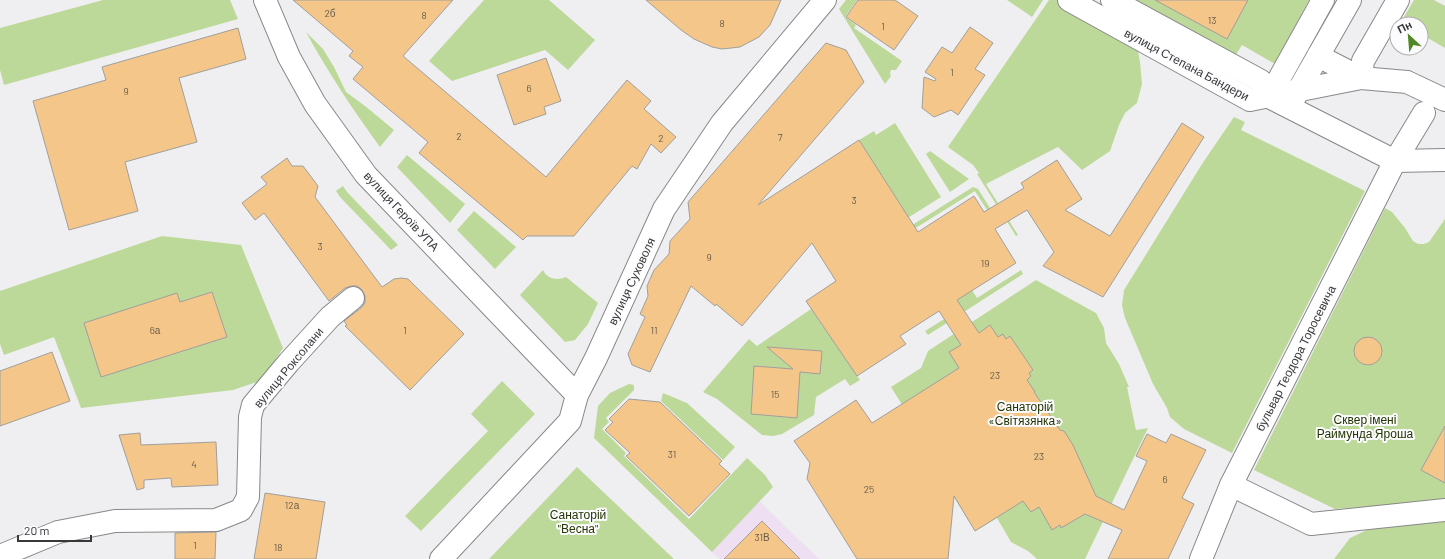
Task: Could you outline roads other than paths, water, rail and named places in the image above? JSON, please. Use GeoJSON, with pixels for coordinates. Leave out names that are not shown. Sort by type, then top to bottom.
{"type":"FeatureCollection","features":[{"type":"Feature","properties":{"kind":"street","name":"вулиця Героїв УПА"},"geometry":{"type":"LineString","coordinates":[[265,0],[289,57],[315,104],[366,175],[577,395]]}},
{"type":"Feature","properties":{"kind":"street","name":"вулиця Суховоля"},"geometry":{"type":"LineString","coordinates":[[441,559],[570,421],[577,395],[596,358],[664,209],[722,123],[825,0]]}},
{"type":"Feature","properties":{"kind":"street","name":"вулиця Степана Бандери"},"geometry":{"type":"LineString","coordinates":[[1069,0],[1250,100],[1269,97],[1261,81],[1112,0]]}},
{"type":"Feature","properties":{"kind":"street"},"geometry":{"type":"LineString","coordinates":[[1323,0],[1269,97],[1294,99],[1361,78]]}},
{"type":"Feature","properties":{"kind":"street"},"geometry":{"type":"LineString","coordinates":[[1294,99],[1350,0]]}},
{"type":"Feature","properties":{"kind":"street"},"geometry":{"type":"LineString","coordinates":[[1361,78],[1363,61],[1398,0]]}},
{"type":"Feature","properties":{"kind":"street"},"geometry":{"type":"LineString","coordinates":[[1318,56],[1361,78],[1407,82],[1436,98]]}},
{"type":"Feature","properties":{"kind":"street","name":"бульвар Теодора Торосевича"},"geometry":{"type":"LineString","coordinates":[[1201,559],[1231,485],[1395,161],[1436,98]]}},
{"type":"Feature","properties":{"kind":"street"},"geometry":{"type":"LineString","coordinates":[[1294,99],[1395,161],[1445,160]]}},
{"type":"Feature","properties":{"kind":"street","name":"вулиця Роксолани"},"geometry":{"type":"LineString","coordinates":[[0,558],[5,554],[58,532],[116,521],[216,520],[241,510],[248,497],[250,417],[253,405],[330,317],[353,298]]}},
{"type":"Feature","properties":{"kind":"street"},"geometry":{"type":"LineString","coordinates":[[1231,485],[1311,524],[1445,510]]}},
{"type":"Feature","properties":{"kind":"park label","name":"Санаторій «Світязянка»"},"geometry":{"type":"Point","coordinates":[1025,413]}},
{"type":"Feature","properties":{"kind":"park label","name":"Сквер імені Раймунда Яроша"},"geometry":{"type":"Point","coordinates":[1365,426]}},
{"type":"Feature","properties":{"kind":"park label","name":"Санаторій \"Весна\""},"geometry":{"type":"Point","coordinates":[578,521]}}]}
